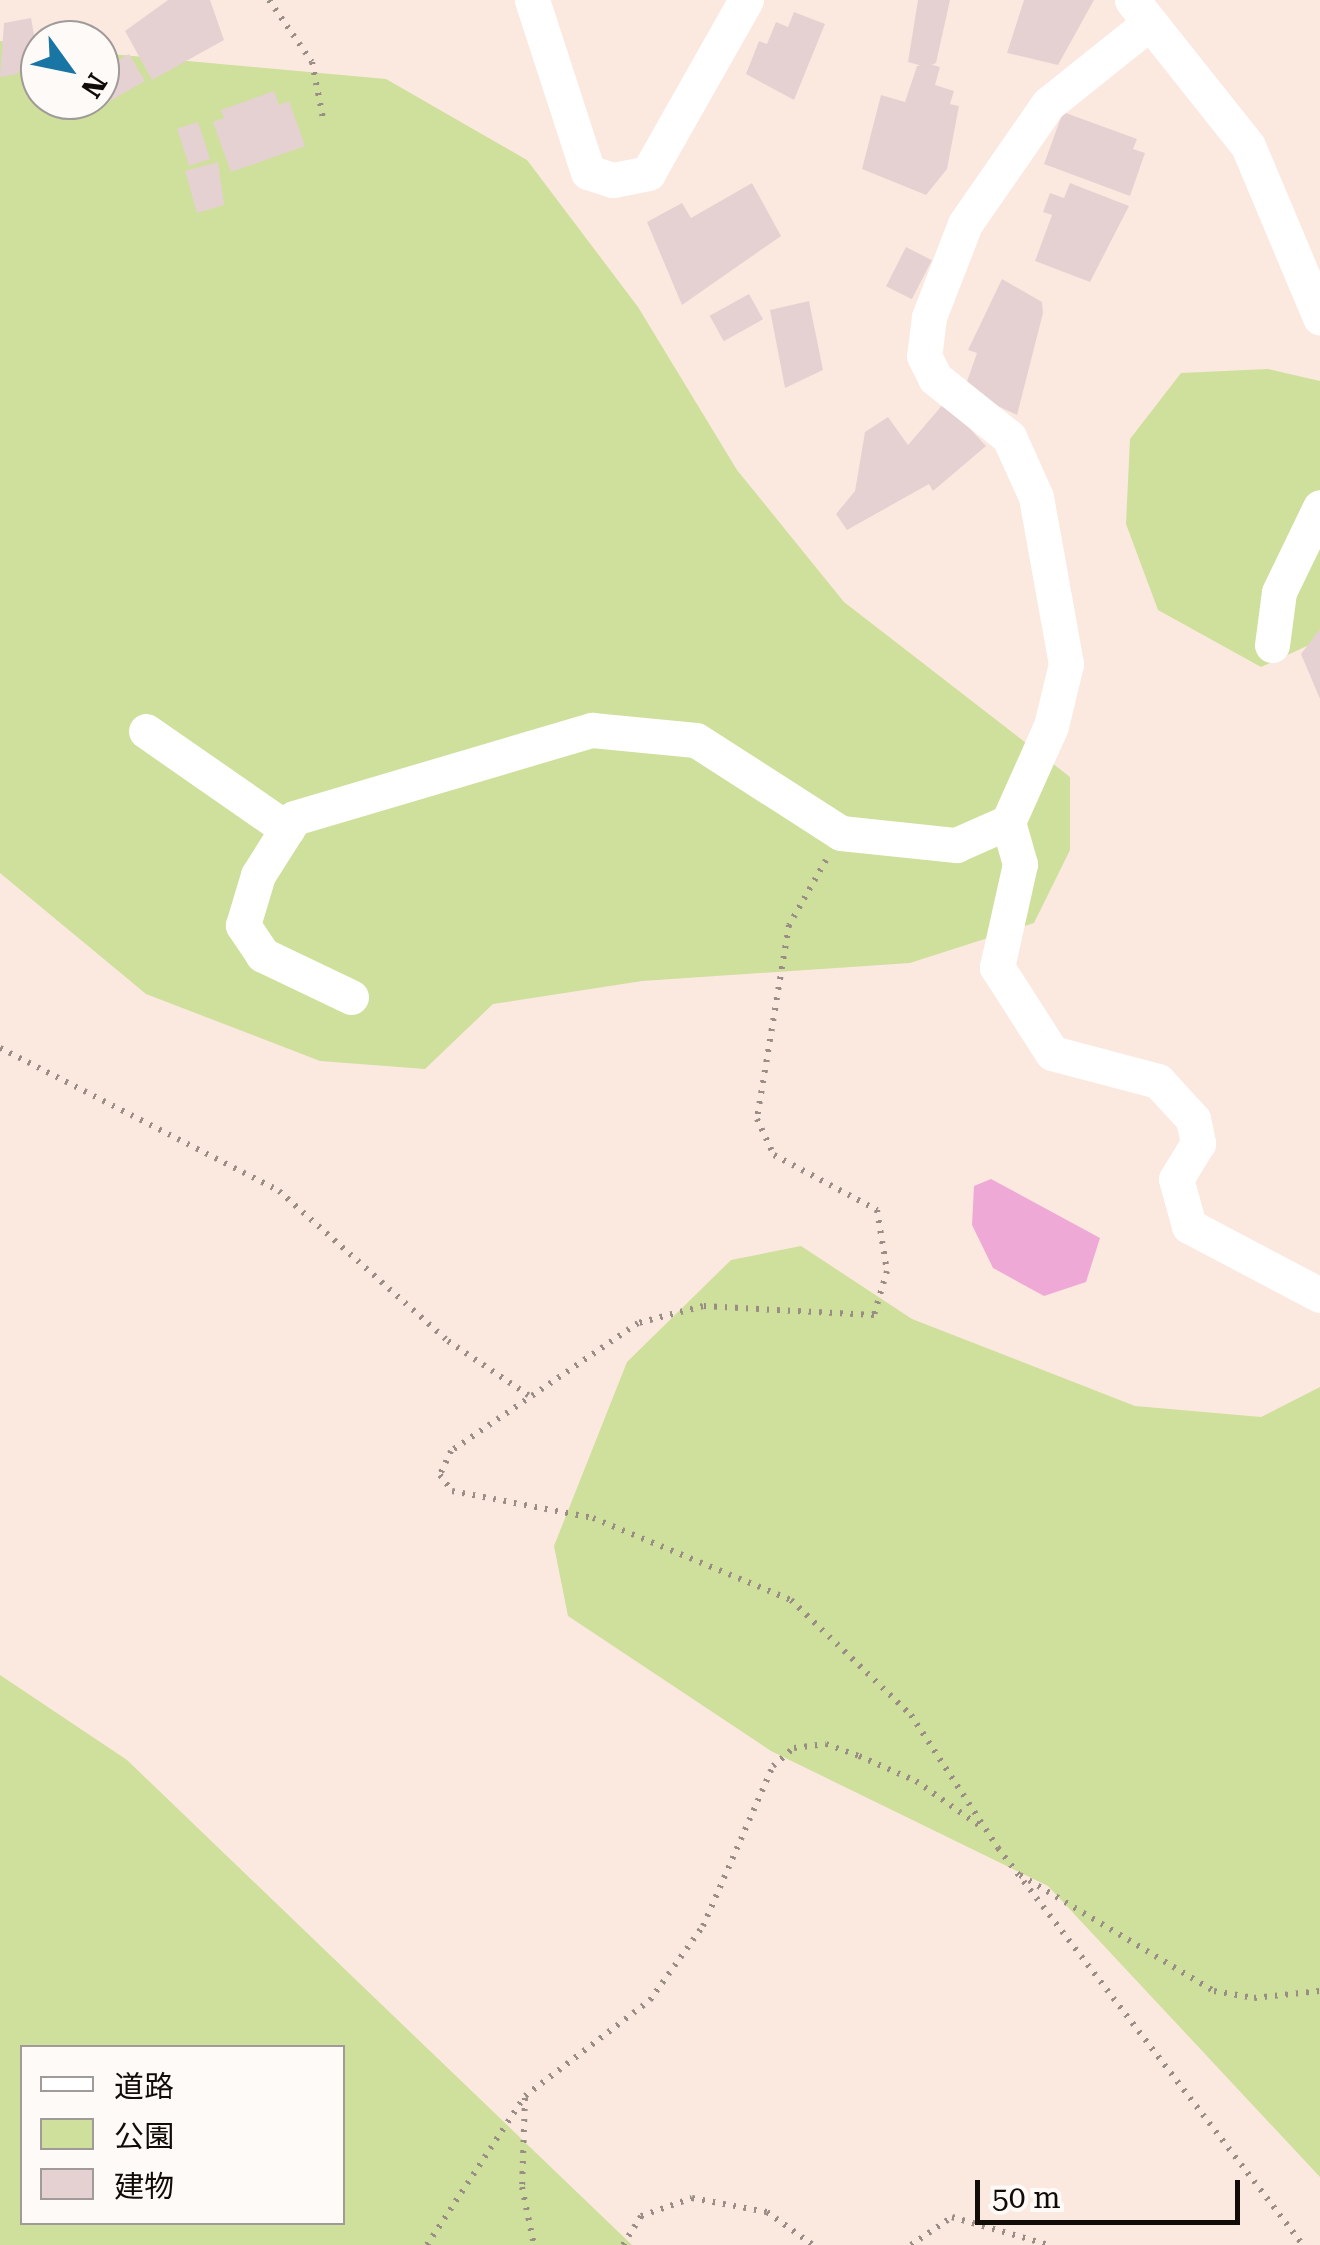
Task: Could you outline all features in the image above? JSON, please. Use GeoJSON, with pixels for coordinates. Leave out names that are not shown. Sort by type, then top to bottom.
{"type":"FeatureCollection","features":[{"type":"Feature","properties":{"kind":"street"},"geometry":{"type":"LineString","coordinates":[[532,0],[588,172],[613,180],[648,172],[746,0]]}},
{"type":"Feature","properties":{"kind":"street"},"geometry":{"type":"LineString","coordinates":[[1320,317],[1248,146],[1140,12],[1048,104],[965,224],[930,317],[924,356],[935,378],[1010,437],[1036,497],[1066,664],[1051,726],[1008,822],[1020,864],[997,967],[1052,1053],[1158,1081],[1193,1118],[1198,1142],[1176,1179],[1189,1226],[1320,1295]]}},
{"type":"Feature","properties":{"kind":"street"},"geometry":{"type":"LineString","coordinates":[[1272,646],[1279,592],[1320,506]]}},
{"type":"Feature","properties":{"kind":"street"},"geometry":{"type":"LineString","coordinates":[[351,997],[262,955],[242,926],[294,818],[592,730],[696,740],[841,832],[956,844],[1008,822]]}},
{"type":"Feature","properties":{"kind":"street"},"geometry":{"type":"LineString","coordinates":[[146,731],[287,829]]}},
{"type":"Feature","properties":{"kind":"path"},"geometry":{"type":"LineString","coordinates":[[269,0],[312,62],[323,118]]}},
{"type":"Feature","properties":{"kind":"path"},"geometry":{"type":"LineString","coordinates":[[841,832],[790,925],[757,1118],[774,1155],[877,1210],[886,1271],[874,1315],[703,1306],[638,1323],[528,1394],[450,1451],[440,1474],[452,1492],[593,1518],[790,1600],[911,1715],[1017,1873],[1303,2245]]}},
{"type":"Feature","properties":{"kind":"path"},"geometry":{"type":"LineString","coordinates":[[0,1048],[279,1191],[448,1340],[528,1394]]}},
{"type":"Feature","properties":{"kind":"path"},"geometry":{"type":"LineString","coordinates":[[427,2245],[525,2096],[650,2000],[702,1926],[772,1766],[794,1748],[826,1744],[873,1762],[988,1833]]}},
{"type":"Feature","properties":{"kind":"path"},"geometry":{"type":"LineString","coordinates":[[1017,1873],[1214,1991],[1254,1998],[1320,1992]]}},
{"type":"Feature","properties":{"kind":"path"},"geometry":{"type":"LineString","coordinates":[[525,2096],[522,2187],[534,2245]]}},
{"type":"Feature","properties":{"kind":"path"},"geometry":{"type":"LineString","coordinates":[[623,2245],[641,2216],[692,2198],[768,2212],[813,2245]]}},
{"type":"Feature","properties":{"kind":"path"},"geometry":{"type":"LineString","coordinates":[[910,2245],[952,2217],[1049,2245]]}},
{"type":"Feature","properties":{"kind":"green space"},"geometry":{"type":"Polygon","coordinates":[[[0,41],[20,44],[20,120],[120,120],[120,55],[386,79],[527,160],[638,307],[737,470],[844,602],[1070,777],[1070,850],[1034,923],[910,963],[642,981],[493,1004],[425,1069],[320,1061],[146,994],[0,873],[0,41]]]}},
{"type":"Feature","properties":{"kind":"green space"},"geometry":{"type":"Polygon","coordinates":[[[1268,369],[1320,381],[1320,640],[1261,667],[1158,610],[1126,524],[1130,439],[1181,373],[1268,369]]]}},
{"type":"Feature","properties":{"kind":"green space"},"geometry":{"type":"Polygon","coordinates":[[[801,1246],[912,1319],[1135,1406],[1261,1417],[1320,1387],[1320,2177],[1048,1886],[771,1751],[568,1616],[554,1546],[627,1362],[731,1260],[801,1246]]]}},
{"type":"Feature","properties":{"kind":"green space"},"geometry":{"type":"Polygon","coordinates":[[[0,1675],[127,1760],[632,2245],[0,2245],[0,1675]]]}},
{"type":"Feature","properties":{"kind":"shaded area"},"geometry":{"type":"Polygon","coordinates":[[[991,1179],[1100,1238],[1086,1282],[1044,1296],[993,1268],[972,1225],[974,1186],[991,1179]]]}},
{"type":"Feature","properties":{"kind":"building"},"geometry":{"type":"Polygon","coordinates":[[[168,0],[210,0],[224,40],[152,80],[125,31],[168,0]]]}},
{"type":"Feature","properties":{"kind":"building"},"geometry":{"type":"Polygon","coordinates":[[[918,0],[950,0],[936,63],[926,67],[908,62],[918,0]]]}},
{"type":"Feature","properties":{"kind":"building"},"geometry":{"type":"Polygon","coordinates":[[[1024,0],[1094,0],[1058,65],[1007,53],[1024,0]]]}},
{"type":"Feature","properties":{"kind":"building"},"geometry":{"type":"Polygon","coordinates":[[[794,12],[825,24],[794,100],[746,74],[759,41],[767,44],[776,22],[788,27],[794,12]]]}},
{"type":"Feature","properties":{"kind":"building"},"geometry":{"type":"Polygon","coordinates":[[[20,20],[20,70],[0,77],[4,23],[20,20]]]}},
{"type":"Feature","properties":{"kind":"building"},"geometry":{"type":"Polygon","coordinates":[[[129,54],[145,81],[120,95],[120,59],[129,54]]]}},
{"type":"Feature","properties":{"kind":"building"},"geometry":{"type":"Polygon","coordinates":[[[917,66],[940,67],[935,85],[954,91],[950,104],[959,106],[947,169],[926,195],[862,169],[881,95],[905,102],[917,66]]]}},
{"type":"Feature","properties":{"kind":"building"},"geometry":{"type":"Polygon","coordinates":[[[274,91],[279,105],[289,101],[305,146],[231,172],[213,122],[224,118],[221,110],[274,91]]]}},
{"type":"Feature","properties":{"kind":"building"},"geometry":{"type":"Polygon","coordinates":[[[1063,112],[1137,139],[1133,149],[1145,153],[1130,196],[1044,164],[1063,112]]]}},
{"type":"Feature","properties":{"kind":"building"},"geometry":{"type":"Polygon","coordinates":[[[198,122],[210,159],[189,166],[177,129],[198,122]]]}},
{"type":"Feature","properties":{"kind":"building"},"geometry":{"type":"Polygon","coordinates":[[[218,162],[224,205],[197,213],[185,171],[218,162]]]}},
{"type":"Feature","properties":{"kind":"building"},"geometry":{"type":"Polygon","coordinates":[[[752,183],[781,236],[682,305],[647,222],[682,203],[691,218],[752,183]]]}},
{"type":"Feature","properties":{"kind":"building"},"geometry":{"type":"Polygon","coordinates":[[[1070,183],[1129,206],[1090,282],[1035,261],[1052,215],[1043,212],[1050,193],[1064,198],[1070,183]]]}},
{"type":"Feature","properties":{"kind":"building"},"geometry":{"type":"Polygon","coordinates":[[[906,247],[932,260],[912,299],[886,286],[906,247]]]}},
{"type":"Feature","properties":{"kind":"building"},"geometry":{"type":"Polygon","coordinates":[[[1002,279],[1042,302],[1043,313],[1017,415],[964,390],[977,353],[968,350],[1002,279]]]}},
{"type":"Feature","properties":{"kind":"building"},"geometry":{"type":"Polygon","coordinates":[[[749,294],[763,319],[724,341],[710,316],[749,294]]]}},
{"type":"Feature","properties":{"kind":"building"},"geometry":{"type":"Polygon","coordinates":[[[809,301],[823,370],[785,388],[770,310],[809,301]]]}},
{"type":"Feature","properties":{"kind":"building"},"geometry":{"type":"Polygon","coordinates":[[[945,402],[986,446],[933,491],[929,484],[847,530],[836,514],[855,491],[865,432],[888,417],[908,445],[945,402]]]}},
{"type":"Feature","properties":{"kind":"building"},"geometry":{"type":"Polygon","coordinates":[[[1320,629],[1320,699],[1301,654],[1320,629]]]}}]}
